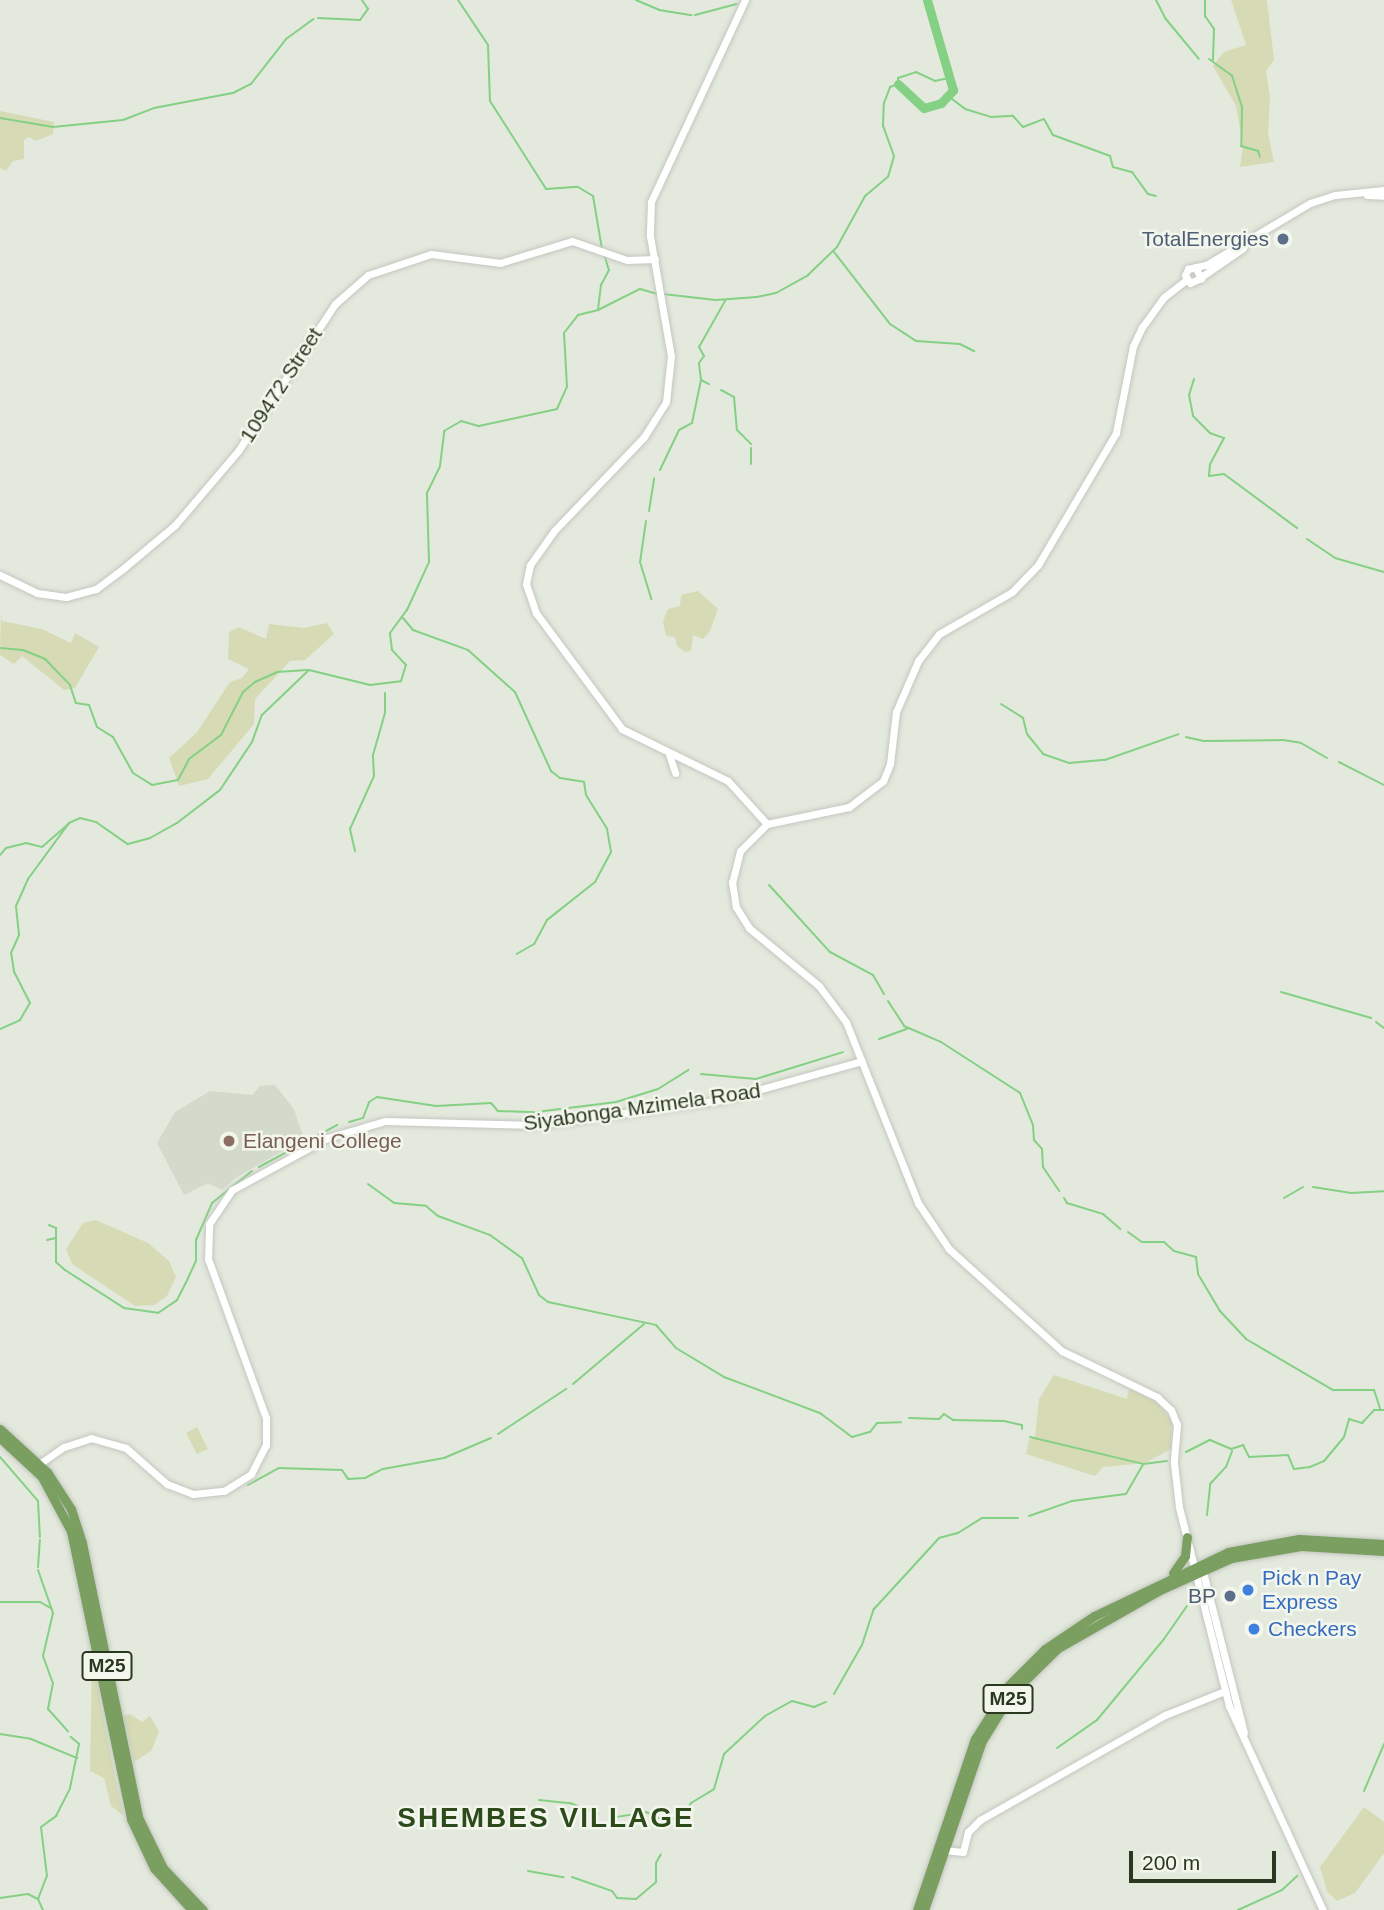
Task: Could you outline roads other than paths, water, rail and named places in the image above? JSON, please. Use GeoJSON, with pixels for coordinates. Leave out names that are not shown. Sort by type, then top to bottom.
{"type":"FeatureCollection","features":[{"type":"Feature","properties":{"kind":"main road","name":"M25"},"geometry":{"type":"LineString","coordinates":[[0,1429],[63,1494],[82,1543],[144,1834],[170,1877],[203,1910]]}},
{"type":"Feature","properties":{"kind":"main road","name":"M25"},"geometry":{"type":"LineString","coordinates":[[0,1438],[37,1465],[71,1531],[131,1819],[154,1868],[192,1910]]}},
{"type":"Feature","properties":{"kind":"main road"},"geometry":{"type":"LineString","coordinates":[[1170,1577],[1185,1556],[1187,1537]]}},
{"type":"Feature","properties":{"kind":"main road","name":"M25"},"geometry":{"type":"LineString","coordinates":[[917,1910],[969,1752],[997,1700],[1020,1672],[1060,1638],[1170,1577],[1280,1541],[1330,1539],[1384,1544]]}},
{"type":"Feature","properties":{"kind":"main road","name":"M25"},"geometry":{"type":"LineString","coordinates":[[924,1910],[982,1741],[1026,1676],[1080,1633],[1197,1566],[1284,1547],[1384,1551]]}},
{"type":"Feature","properties":{"kind":"street"},"geometry":{"type":"LineString","coordinates":[[745,0],[654,189],[649,221],[671,372],[659,416],[554,531],[526,576],[526,592],[536,612],[626,732],[728,781],[767,824]]}},
{"type":"Feature","properties":{"kind":"street"},"geometry":{"type":"LineString","coordinates":[[1186,280],[1186,271],[1256,236],[1317,200],[1384,190]]}},
{"type":"Feature","properties":{"kind":"street"},"geometry":{"type":"LineString","coordinates":[[1359,193],[1384,196]]}},
{"type":"Feature","properties":{"kind":"street"},"geometry":{"type":"LineString","coordinates":[[1186,280],[1194,283],[1256,236]]}},
{"type":"Feature","properties":{"kind":"street","name":"109472 Street"},"geometry":{"type":"LineString","coordinates":[[0,575],[25,589],[66,597],[96,589],[125,567],[174,525],[238,451],[335,304],[368,275],[431,254],[500,263],[563,242],[596,246],[628,260],[655,259]]}},
{"type":"Feature","properties":{"kind":"street"},"geometry":{"type":"LineString","coordinates":[[1195,267],[1201,278]]}},
{"type":"Feature","properties":{"kind":"street"},"geometry":{"type":"LineString","coordinates":[[1186,280],[1164,297],[1142,327],[1131,354],[1116,433],[1038,565],[1012,592],[939,634],[918,661],[896,712],[890,764],[883,780],[849,807],[767,824],[745,843],[733,867],[736,907],[749,928],[832,1002],[862,1061],[918,1203],[949,1249],[1062,1351],[1157,1397],[1171,1410],[1177,1426],[1177,1493],[1187,1537],[1247,1744]]}},
{"type":"Feature","properties":{"kind":"street"},"geometry":{"type":"LineString","coordinates":[[669,754],[675,773]]}},
{"type":"Feature","properties":{"kind":"street","name":"Siyabonga Mzimela Road"},"geometry":{"type":"LineString","coordinates":[[37,1465],[64,1447],[91,1438],[125,1448],[167,1484],[193,1494],[224,1491],[251,1474],[266,1444],[266,1418],[208,1259],[209,1224],[232,1191],[337,1133],[385,1121],[510,1126],[559,1123],[734,1098],[862,1061]]}},
{"type":"Feature","properties":{"kind":"street"},"geometry":{"type":"LineString","coordinates":[[1197,1566],[1225,1691],[1323,1910]]}},
{"type":"Feature","properties":{"kind":"street"},"geometry":{"type":"LineString","coordinates":[[944,1850],[961,1854],[968,1832],[980,1820],[1165,1715],[1225,1691]]}},
{"type":"Feature","properties":{"kind":"waterway"},"geometry":{"type":"LineString","coordinates":[[318,18],[360,20],[368,9],[362,0]]}},
{"type":"Feature","properties":{"kind":"waterway"},"geometry":{"type":"LineString","coordinates":[[458,0],[488,45],[490,101],[546,189],[578,187],[593,196],[602,249]]}},
{"type":"Feature","properties":{"kind":"waterway"},"geometry":{"type":"LineString","coordinates":[[636,0],[659,10],[692,15]]}},
{"type":"Feature","properties":{"kind":"waterway"},"geometry":{"type":"LineString","coordinates":[[898,84],[924,108],[941,103],[953,90],[927,0]]}},
{"type":"Feature","properties":{"kind":"waterway"},"geometry":{"type":"LineString","coordinates":[[1156,0],[1165,18],[1199,59]]}},
{"type":"Feature","properties":{"kind":"waterway"},"geometry":{"type":"LineString","coordinates":[[1205,0],[1205,16],[1214,29],[1213,60]]}},
{"type":"Feature","properties":{"kind":"waterway"},"geometry":{"type":"LineString","coordinates":[[695,15],[737,4]]}},
{"type":"Feature","properties":{"kind":"waterway"},"geometry":{"type":"LineString","coordinates":[[0,118],[53,127],[123,120],[154,108],[233,93],[251,84],[286,39],[314,19]]}},
{"type":"Feature","properties":{"kind":"waterway"},"geometry":{"type":"LineString","coordinates":[[1209,59],[1232,76],[1242,107],[1241,146],[1258,151],[1260,157]]}},
{"type":"Feature","properties":{"kind":"waterway"},"geometry":{"type":"LineString","coordinates":[[663,294],[716,300],[757,297],[776,293],[808,275],[837,247],[865,196],[888,177],[894,156],[883,126],[884,103],[890,87],[898,84],[898,78],[916,72],[935,81],[949,78]]}},
{"type":"Feature","properties":{"kind":"waterway"},"geometry":{"type":"LineString","coordinates":[[948,96],[965,109],[991,117],[1013,116],[1023,127],[1044,119],[1053,135],[1110,156],[1113,167],[1132,172],[1148,194],[1156,196]]}},
{"type":"Feature","properties":{"kind":"waterway"},"geometry":{"type":"LineString","coordinates":[[834,252],[890,324],[916,341],[960,344],[974,351]]}},
{"type":"Feature","properties":{"kind":"waterway"},"geometry":{"type":"LineString","coordinates":[[604,254],[609,270],[601,285],[598,310],[640,289],[657,294]]}},
{"type":"Feature","properties":{"kind":"waterway"},"geometry":{"type":"LineString","coordinates":[[660,470],[679,430],[692,423],[701,380],[699,363],[704,356],[699,347],[725,301]]}},
{"type":"Feature","properties":{"kind":"waterway"},"geometry":{"type":"LineString","coordinates":[[0,1029],[20,1020],[30,1003],[14,971],[11,953],[19,935],[16,906],[28,879],[69,823],[80,818],[96,822],[128,844],[150,838],[177,823],[220,790],[252,742],[262,715],[309,670],[370,685],[401,681],[406,665],[392,650],[390,633],[407,610],[429,562],[427,493],[440,466],[444,431],[461,421],[479,426],[557,409],[567,387],[564,333],[578,315],[598,310]]}},
{"type":"Feature","properties":{"kind":"waterway"},"geometry":{"type":"LineString","coordinates":[[1194,379],[1189,395],[1193,416],[1210,433],[1224,438],[1210,464],[1209,476],[1224,474],[1297,528]]}},
{"type":"Feature","properties":{"kind":"waterway"},"geometry":{"type":"LineString","coordinates":[[701,380],[709,384]]}},
{"type":"Feature","properties":{"kind":"waterway"},"geometry":{"type":"LineString","coordinates":[[721,390],[734,397],[737,430],[751,444]]}},
{"type":"Feature","properties":{"kind":"waterway"},"geometry":{"type":"LineString","coordinates":[[751,448],[751,464]]}},
{"type":"Feature","properties":{"kind":"waterway"},"geometry":{"type":"LineString","coordinates":[[649,511],[654,478]]}},
{"type":"Feature","properties":{"kind":"waterway"},"geometry":{"type":"LineString","coordinates":[[646,521],[640,562],[651,599]]}},
{"type":"Feature","properties":{"kind":"waterway"},"geometry":{"type":"LineString","coordinates":[[1307,539],[1335,558],[1384,572]]}},
{"type":"Feature","properties":{"kind":"waterway"},"geometry":{"type":"LineString","coordinates":[[403,618],[413,630],[468,650],[515,692],[551,771],[560,778],[584,782],[586,795],[607,829],[611,852],[595,882],[547,920],[534,944],[517,954]]}},
{"type":"Feature","properties":{"kind":"waterway"},"geometry":{"type":"LineString","coordinates":[[0,648],[23,650],[45,659],[70,685],[76,703],[89,705],[97,727],[113,737],[133,773],[152,785],[178,780],[189,759],[221,735],[243,692],[255,682],[277,672],[307,670]]}},
{"type":"Feature","properties":{"kind":"waterway"},"geometry":{"type":"LineString","coordinates":[[355,851],[350,829],[374,776],[373,755],[385,713],[385,693]]}},
{"type":"Feature","properties":{"kind":"waterway"},"geometry":{"type":"LineString","coordinates":[[1001,704],[1023,718],[1027,734],[1043,754],[1069,763],[1105,760],[1179,734]]}},
{"type":"Feature","properties":{"kind":"waterway"},"geometry":{"type":"LineString","coordinates":[[1186,737],[1204,741],[1283,740],[1301,743],[1327,758]]}},
{"type":"Feature","properties":{"kind":"waterway"},"geometry":{"type":"LineString","coordinates":[[1339,762],[1384,785]]}},
{"type":"Feature","properties":{"kind":"waterway"},"geometry":{"type":"LineString","coordinates":[[0,855],[6,848],[26,843],[42,847],[68,824]]}},
{"type":"Feature","properties":{"kind":"waterway"},"geometry":{"type":"LineString","coordinates":[[769,885],[830,952],[873,975],[884,994]]}},
{"type":"Feature","properties":{"kind":"waterway"},"geometry":{"type":"LineString","coordinates":[[1281,992],[1371,1018]]}},
{"type":"Feature","properties":{"kind":"waterway"},"geometry":{"type":"LineString","coordinates":[[888,1001],[904,1026],[941,1042],[1020,1093],[1033,1126],[1034,1140],[1042,1149],[1043,1167],[1059,1191]]}},
{"type":"Feature","properties":{"kind":"waterway"},"geometry":{"type":"LineString","coordinates":[[1376,1022],[1384,1028]]}},
{"type":"Feature","properties":{"kind":"waterway"},"geometry":{"type":"LineString","coordinates":[[879,1039],[907,1029]]}},
{"type":"Feature","properties":{"kind":"waterway"},"geometry":{"type":"LineString","coordinates":[[701,1074],[756,1079],[843,1052]]}},
{"type":"Feature","properties":{"kind":"waterway"},"geometry":{"type":"LineString","coordinates":[[349,1122],[363,1118],[369,1102],[377,1097],[436,1106],[491,1103],[498,1111],[536,1112],[616,1102],[658,1089],[689,1070]]}},
{"type":"Feature","properties":{"kind":"waterway"},"geometry":{"type":"LineString","coordinates":[[259,1167],[337,1125]]}},
{"type":"Feature","properties":{"kind":"waterway"},"geometry":{"type":"LineString","coordinates":[[49,1225],[56,1228],[56,1262],[65,1270],[124,1308],[158,1313],[177,1300],[188,1278],[196,1261],[196,1240],[212,1203],[252,1171]]}},
{"type":"Feature","properties":{"kind":"waterway"},"geometry":{"type":"LineString","coordinates":[[368,1184],[394,1203],[426,1206],[438,1216],[490,1235],[522,1258],[539,1295],[548,1302],[656,1325],[676,1348],[724,1377],[820,1413],[852,1437],[870,1432],[877,1423],[901,1422]]}},
{"type":"Feature","properties":{"kind":"waterway"},"geometry":{"type":"LineString","coordinates":[[1284,1198],[1303,1187]]}},
{"type":"Feature","properties":{"kind":"waterway"},"geometry":{"type":"LineString","coordinates":[[1313,1187],[1350,1193],[1384,1191]]}},
{"type":"Feature","properties":{"kind":"waterway"},"geometry":{"type":"LineString","coordinates":[[1064,1198],[1067,1203],[1103,1214],[1120,1229]]}},
{"type":"Feature","properties":{"kind":"waterway"},"geometry":{"type":"LineString","coordinates":[[1128,1232],[1142,1242],[1164,1242],[1174,1251],[1196,1257],[1198,1274],[1220,1311],[1246,1339],[1333,1390],[1374,1390],[1380,1409]]}},
{"type":"Feature","properties":{"kind":"waterway"},"geometry":{"type":"LineString","coordinates":[[47,1240],[56,1238]]}},
{"type":"Feature","properties":{"kind":"waterway"},"geometry":{"type":"LineString","coordinates":[[573,1384],[644,1324]]}},
{"type":"Feature","properties":{"kind":"waterway"},"geometry":{"type":"LineString","coordinates":[[498,1434],[566,1389]]}},
{"type":"Feature","properties":{"kind":"waterway"},"geometry":{"type":"LineString","coordinates":[[1186,1452],[1210,1440],[1231,1449],[1243,1445],[1249,1457],[1288,1455],[1294,1469],[1310,1467],[1324,1461],[1344,1437],[1349,1419],[1362,1423],[1374,1410],[1384,1410]]}},
{"type":"Feature","properties":{"kind":"waterway"},"geometry":{"type":"LineString","coordinates":[[909,1418],[939,1419],[944,1414],[953,1420],[1004,1421],[1022,1425],[1022,1429]]}},
{"type":"Feature","properties":{"kind":"waterway"},"geometry":{"type":"LineString","coordinates":[[1030,1437],[1143,1464]]}},
{"type":"Feature","properties":{"kind":"waterway"},"geometry":{"type":"LineString","coordinates":[[248,1485],[279,1468],[342,1470],[348,1479],[365,1478],[383,1469],[444,1458],[491,1438]]}},
{"type":"Feature","properties":{"kind":"waterway"},"geometry":{"type":"LineString","coordinates":[[1207,1515],[1210,1484],[1226,1467],[1232,1451]]}},
{"type":"Feature","properties":{"kind":"waterway"},"geometry":{"type":"LineString","coordinates":[[0,1457],[38,1501],[40,1537]]}},
{"type":"Feature","properties":{"kind":"waterway"},"geometry":{"type":"LineString","coordinates":[[1029,1516],[1072,1501],[1126,1494],[1143,1464],[1167,1461]]}},
{"type":"Feature","properties":{"kind":"waterway"},"geometry":{"type":"LineString","coordinates":[[834,1694],[862,1645],[874,1609],[939,1538],[958,1533],[982,1518],[1018,1518]]}},
{"type":"Feature","properties":{"kind":"waterway"},"geometry":{"type":"LineString","coordinates":[[38,1567],[40,1540]]}},
{"type":"Feature","properties":{"kind":"waterway"},"geometry":{"type":"LineString","coordinates":[[38,1570],[53,1613],[43,1656],[53,1683],[48,1709],[68,1731]]}},
{"type":"Feature","properties":{"kind":"waterway"},"geometry":{"type":"LineString","coordinates":[[1057,1748],[1097,1720],[1164,1639],[1196,1593]]}},
{"type":"Feature","properties":{"kind":"waterway"},"geometry":{"type":"LineString","coordinates":[[0,1602],[40,1602],[51,1608]]}},
{"type":"Feature","properties":{"kind":"waterway"},"geometry":{"type":"LineString","coordinates":[[610,1818],[646,1812],[665,1821],[683,1816],[691,1803],[714,1789],[724,1754],[765,1716],[792,1701],[814,1707],[826,1702]]}},
{"type":"Feature","properties":{"kind":"waterway"},"geometry":{"type":"LineString","coordinates":[[0,1734],[31,1739],[77,1758]]}},
{"type":"Feature","properties":{"kind":"waterway"},"geometry":{"type":"LineString","coordinates":[[38,1899],[47,1876],[41,1827],[56,1816],[70,1788],[79,1744],[71,1737]]}},
{"type":"Feature","properties":{"kind":"waterway"},"geometry":{"type":"LineString","coordinates":[[1364,1791],[1384,1744]]}},
{"type":"Feature","properties":{"kind":"waterway"},"geometry":{"type":"LineString","coordinates":[[539,1800],[570,1803],[598,1814]]}},
{"type":"Feature","properties":{"kind":"waterway"},"geometry":{"type":"LineString","coordinates":[[572,1877],[612,1891],[617,1898],[636,1899],[656,1882],[656,1863],[661,1854]]}},
{"type":"Feature","properties":{"kind":"waterway"},"geometry":{"type":"LineString","coordinates":[[528,1871],[563,1877]]}},
{"type":"Feature","properties":{"kind":"waterway"},"geometry":{"type":"LineString","coordinates":[[1238,1910],[1282,1890],[1297,1876]]}},
{"type":"Feature","properties":{"kind":"waterway"},"geometry":{"type":"LineString","coordinates":[[0,1898],[28,1894],[38,1899],[43,1910]]}},
{"type":"Feature","properties":{"kind":"place","name":"TotalEnergies"},"geometry":{"type":"Point","coordinates":[1283,239]}},
{"type":"Feature","properties":{"kind":"place","name":"Elangeni College"},"geometry":{"type":"Point","coordinates":[229,1141]}},
{"type":"Feature","properties":{"kind":"place","name":"Pick n Pay Express"},"geometry":{"type":"Point","coordinates":[1248,1590]}},
{"type":"Feature","properties":{"kind":"place","name":"BP"},"geometry":{"type":"Point","coordinates":[1230,1596]}},
{"type":"Feature","properties":{"kind":"place","name":"Checkers"},"geometry":{"type":"Point","coordinates":[1254,1629]}},
{"type":"Feature","properties":{"kind":"district","name":"SHEMBES VILLAGE"},"geometry":{"type":"Point","coordinates":[546,1818]}}]}
